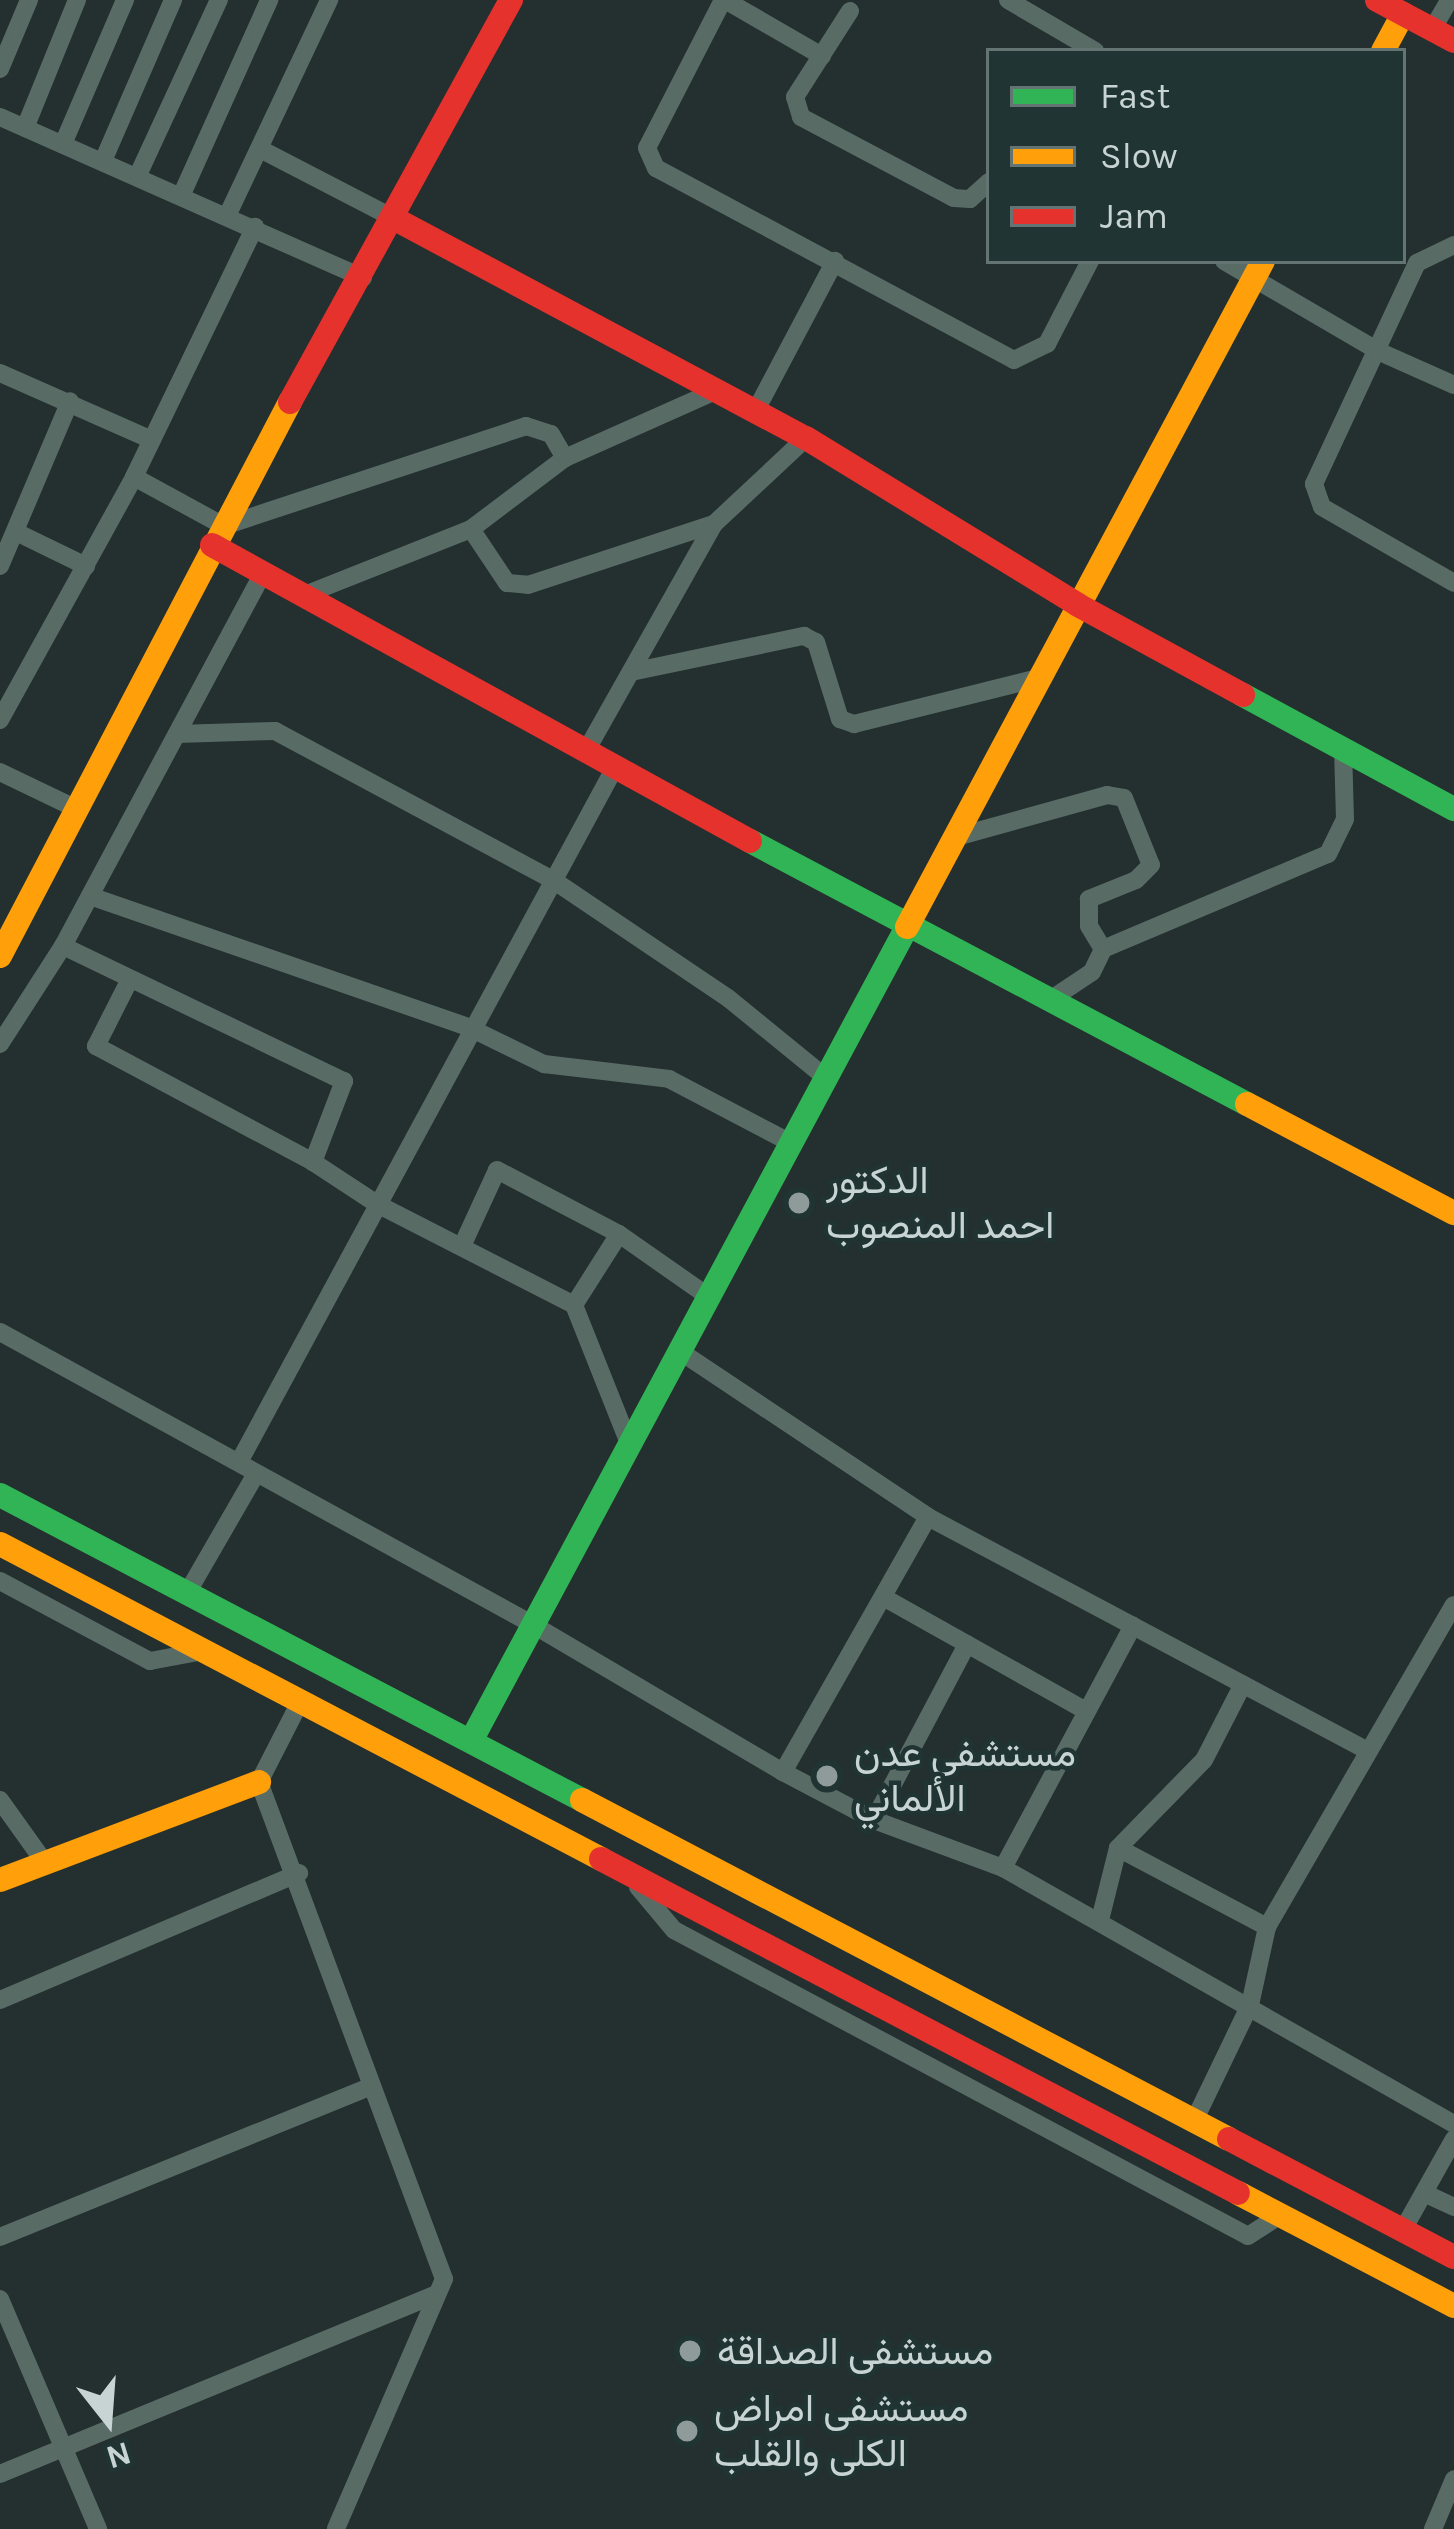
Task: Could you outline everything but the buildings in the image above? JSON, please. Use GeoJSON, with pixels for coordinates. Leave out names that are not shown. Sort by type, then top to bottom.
{"type":"FeatureCollection","features":[{"type":"Feature","properties":{"kind":"main road"},"geometry":{"type":"LineString","coordinates":[[0,956],[218,536],[511,0]]}},
{"type":"Feature","properties":{"kind":"main road"},"geometry":{"type":"LineString","coordinates":[[1377,0],[1443,36]]}},
{"type":"Feature","properties":{"kind":"main road"},"geometry":{"type":"LineString","coordinates":[[1385,48],[1403,14]]}},
{"type":"Feature","properties":{"kind":"main road"},"geometry":{"type":"LineString","coordinates":[[395,219],[806,438],[1078,605],[1454,809]]}},
{"type":"Feature","properties":{"kind":"main road"},"geometry":{"type":"LineString","coordinates":[[471,1741],[530,1623],[684,1354],[709,1297],[1258,269]]}},
{"type":"Feature","properties":{"kind":"main road"},"geometry":{"type":"LineString","coordinates":[[218,536],[264,571],[614,769],[1454,1213]]}},
{"type":"Feature","properties":{"kind":"main road"},"geometry":{"type":"LineString","coordinates":[[0,1496],[1196,2117],[1454,2257]]}},
{"type":"Feature","properties":{"kind":"main road"},"geometry":{"type":"LineString","coordinates":[[0,1544],[198,1652],[301,1700],[1454,2306]]}},
{"type":"Feature","properties":{"kind":"main road"},"geometry":{"type":"LineString","coordinates":[[0,1880],[259,1783]]}},
{"type":"Feature","properties":{"kind":"street"},"geometry":{"type":"LineString","coordinates":[[0,69],[29,0]]}},
{"type":"Feature","properties":{"kind":"street"},"geometry":{"type":"LineString","coordinates":[[25,128],[77,0]]}},
{"type":"Feature","properties":{"kind":"street"},"geometry":{"type":"LineString","coordinates":[[64,144],[125,0]]}},
{"type":"Feature","properties":{"kind":"street"},"geometry":{"type":"LineString","coordinates":[[104,161],[173,0]]}},
{"type":"Feature","properties":{"kind":"street"},"geometry":{"type":"LineString","coordinates":[[138,175],[219,0]]}},
{"type":"Feature","properties":{"kind":"street"},"geometry":{"type":"LineString","coordinates":[[182,194],[269,0]]}},
{"type":"Feature","properties":{"kind":"street"},"geometry":{"type":"LineString","coordinates":[[228,214],[262,151],[329,0]]}},
{"type":"Feature","properties":{"kind":"street"},"geometry":{"type":"LineString","coordinates":[[822,56],[724,0],[646,148],[649,160],[1014,359],[1047,344],[1088,264]]}},
{"type":"Feature","properties":{"kind":"street"},"geometry":{"type":"LineString","coordinates":[[1008,0],[1090,48]]}},
{"type":"Feature","properties":{"kind":"street"},"geometry":{"type":"LineString","coordinates":[[1443,36],[1449,0]]}},
{"type":"Feature","properties":{"kind":"street"},"geometry":{"type":"LineString","coordinates":[[850,11],[795,97],[801,117],[954,198],[970,199],[986,185]]}},
{"type":"Feature","properties":{"kind":"street"},"geometry":{"type":"LineString","coordinates":[[0,117],[228,214],[363,278]]}},
{"type":"Feature","properties":{"kind":"street"},"geometry":{"type":"LineString","coordinates":[[262,151],[395,219]]}},
{"type":"Feature","properties":{"kind":"street"},"geometry":{"type":"LineString","coordinates":[[0,721],[5,698],[134,477],[256,227]]}},
{"type":"Feature","properties":{"kind":"street"},"geometry":{"type":"LineString","coordinates":[[1454,245],[1417,263],[1314,484],[1322,507],[1454,583]]}},
{"type":"Feature","properties":{"kind":"street"},"geometry":{"type":"LineString","coordinates":[[754,412],[835,261]]}},
{"type":"Feature","properties":{"kind":"street"},"geometry":{"type":"LineString","coordinates":[[1258,269],[1379,352],[1454,386]]}},
{"type":"Feature","properties":{"kind":"street"},"geometry":{"type":"LineString","coordinates":[[0,373],[152,440]]}},
{"type":"Feature","properties":{"kind":"street"},"geometry":{"type":"LineString","coordinates":[[307,594],[471,529],[565,458],[718,390]]}},
{"type":"Feature","properties":{"kind":"street"},"geometry":{"type":"LineString","coordinates":[[0,566],[70,401]]}},
{"type":"Feature","properties":{"kind":"street"},"geometry":{"type":"LineString","coordinates":[[134,477],[218,536],[526,426],[551,434],[565,458]]}},
{"type":"Feature","properties":{"kind":"street"},"geometry":{"type":"LineString","coordinates":[[586,751],[714,524],[806,438]]}},
{"type":"Feature","properties":{"kind":"street"},"geometry":{"type":"LineString","coordinates":[[0,509],[86,566]]}},
{"type":"Feature","properties":{"kind":"street"},"geometry":{"type":"LineString","coordinates":[[471,529],[507,583],[528,585],[714,524]]}},
{"type":"Feature","properties":{"kind":"street"},"geometry":{"type":"LineString","coordinates":[[0,1044],[63,946],[264,571]]}},
{"type":"Feature","properties":{"kind":"street"},"geometry":{"type":"LineString","coordinates":[[631,672],[805,636],[816,642],[840,719],[854,724],[1040,678]]}},
{"type":"Feature","properties":{"kind":"street"},"geometry":{"type":"LineString","coordinates":[[177,734],[275,731],[553,880],[728,998],[826,1078]]}},
{"type":"Feature","properties":{"kind":"street"},"geometry":{"type":"LineString","coordinates":[[1050,1000],[1092,972],[1103,949],[1328,854],[1346,819],[1343,749]]}},
{"type":"Feature","properties":{"kind":"street"},"geometry":{"type":"LineString","coordinates":[[239,1462],[468,1028],[614,769]]}},
{"type":"Feature","properties":{"kind":"street"},"geometry":{"type":"LineString","coordinates":[[0,772],[79,811]]}},
{"type":"Feature","properties":{"kind":"street"},"geometry":{"type":"LineString","coordinates":[[956,837],[1107,795],[1124,798],[1151,866],[1136,880],[1089,898],[1089,926],[1103,949]]}},
{"type":"Feature","properties":{"kind":"street"},"geometry":{"type":"LineString","coordinates":[[90,896],[468,1028],[544,1064],[669,1078],[793,1144]]}},
{"type":"Feature","properties":{"kind":"street"},"geometry":{"type":"LineString","coordinates":[[63,946],[128,982],[344,1081],[313,1162]]}},
{"type":"Feature","properties":{"kind":"street"},"geometry":{"type":"LineString","coordinates":[[128,982],[96,1046],[313,1162],[377,1204],[463,1244],[574,1305],[630,1447]]}},
{"type":"Feature","properties":{"kind":"street"},"geometry":{"type":"LineString","coordinates":[[463,1244],[497,1170],[619,1234],[709,1297]]}},
{"type":"Feature","properties":{"kind":"street"},"geometry":{"type":"LineString","coordinates":[[574,1305],[619,1234]]}},
{"type":"Feature","properties":{"kind":"street"},"geometry":{"type":"LineString","coordinates":[[0,1332],[530,1623],[783,1772],[874,1820],[1003,1868],[1454,2124]]}},
{"type":"Feature","properties":{"kind":"street"},"geometry":{"type":"LineString","coordinates":[[684,1354],[928,1517],[1366,1750]]}},
{"type":"Feature","properties":{"kind":"street"},"geometry":{"type":"LineString","coordinates":[[186,1594],[256,1474]]}},
{"type":"Feature","properties":{"kind":"street"},"geometry":{"type":"LineString","coordinates":[[783,1772],[928,1517]]}},
{"type":"Feature","properties":{"kind":"street"},"geometry":{"type":"LineString","coordinates":[[0,1581],[150,1661],[198,1652]]}},
{"type":"Feature","properties":{"kind":"street"},"geometry":{"type":"LineString","coordinates":[[883,1597],[1086,1711]]}},
{"type":"Feature","properties":{"kind":"street"},"geometry":{"type":"LineString","coordinates":[[1196,2117],[1250,2005],[1267,1927],[1454,1605]]}},
{"type":"Feature","properties":{"kind":"street"},"geometry":{"type":"LineString","coordinates":[[1003,1868],[1133,1626]]}},
{"type":"Feature","properties":{"kind":"street"},"geometry":{"type":"LineString","coordinates":[[874,1820],[967,1645]]}},
{"type":"Feature","properties":{"kind":"street"},"geometry":{"type":"LineString","coordinates":[[1100,1920],[1118,1847],[1204,1760],[1243,1684]]}},
{"type":"Feature","properties":{"kind":"street"},"geometry":{"type":"LineString","coordinates":[[301,1700],[259,1783],[299,1873],[368,2087],[444,2279],[335,2529]]}},
{"type":"Feature","properties":{"kind":"street"},"geometry":{"type":"LineString","coordinates":[[0,1800],[44,1860]]}},
{"type":"Feature","properties":{"kind":"street"},"geometry":{"type":"LineString","coordinates":[[1118,1847],[1267,1927]]}},
{"type":"Feature","properties":{"kind":"street"},"geometry":{"type":"LineString","coordinates":[[623,1869],[674,1930],[905,2060],[1248,2236],[1280,2215]]}},
{"type":"Feature","properties":{"kind":"street"},"geometry":{"type":"LineString","coordinates":[[0,2000],[299,1873]]}},
{"type":"Feature","properties":{"kind":"street"},"geometry":{"type":"LineString","coordinates":[[0,2237],[368,2087]]}},
{"type":"Feature","properties":{"kind":"street"},"geometry":{"type":"LineString","coordinates":[[1404,2228],[1454,2139]]}},
{"type":"Feature","properties":{"kind":"street"},"geometry":{"type":"LineString","coordinates":[[1424,2193],[1454,2207]]}},
{"type":"Feature","properties":{"kind":"street"},"geometry":{"type":"LineString","coordinates":[[0,2474],[437,2294]]}},
{"type":"Feature","properties":{"kind":"street"},"geometry":{"type":"LineString","coordinates":[[0,2299],[98,2529]]}},
{"type":"Feature","properties":{"kind":"street"},"geometry":{"type":"LineString","coordinates":[[0,2360],[22,2351]]}},
{"type":"Feature","properties":{"kind":"street"},"geometry":{"type":"LineString","coordinates":[[1433,2529],[1454,2479]]}},
{"type":"Feature","properties":{"kind":"traffic: fast"},"geometry":{"type":"LineString","coordinates":[[1243,695],[1454,809]]}},
{"type":"Feature","properties":{"kind":"traffic: fast"},"geometry":{"type":"LineString","coordinates":[[750,841],[1247,1104]]}},
{"type":"Feature","properties":{"kind":"traffic: fast"},"geometry":{"type":"LineString","coordinates":[[471,1741],[907,927]]}},
{"type":"Feature","properties":{"kind":"traffic: fast"},"geometry":{"type":"LineString","coordinates":[[0,1495],[582,1800]]}},
{"type":"Feature","properties":{"kind":"traffic: slow"},"geometry":{"type":"LineString","coordinates":[[1385,48],[1403,14]]}},
{"type":"Feature","properties":{"kind":"traffic: slow"},"geometry":{"type":"LineString","coordinates":[[907,927],[1261,264]]}},
{"type":"Feature","properties":{"kind":"traffic: slow"},"geometry":{"type":"LineString","coordinates":[[0,956],[290,402]]}},
{"type":"Feature","properties":{"kind":"traffic: slow"},"geometry":{"type":"LineString","coordinates":[[1247,1104],[1454,1213]]}},
{"type":"Feature","properties":{"kind":"traffic: slow"},"geometry":{"type":"LineString","coordinates":[[0,1544],[601,1859]]}},
{"type":"Feature","properties":{"kind":"traffic: slow"},"geometry":{"type":"LineString","coordinates":[[0,1880],[259,1782]]}},
{"type":"Feature","properties":{"kind":"traffic: slow"},"geometry":{"type":"LineString","coordinates":[[582,1800],[1229,2139]]}},
{"type":"Feature","properties":{"kind":"traffic: slow"},"geometry":{"type":"LineString","coordinates":[[1238,2193],[1454,2306]]}},
{"type":"Feature","properties":{"kind":"traffic: jam"},"geometry":{"type":"LineString","coordinates":[[290,402],[511,0]]}},
{"type":"Feature","properties":{"kind":"traffic: jam"},"geometry":{"type":"LineString","coordinates":[[1377,0],[1454,41]]}},
{"type":"Feature","properties":{"kind":"traffic: jam"},"geometry":{"type":"LineString","coordinates":[[395,219],[806,438],[1078,605],[1243,695]]}},
{"type":"Feature","properties":{"kind":"traffic: jam"},"geometry":{"type":"LineString","coordinates":[[212,545],[750,841]]}},
{"type":"Feature","properties":{"kind":"traffic: jam"},"geometry":{"type":"LineString","coordinates":[[601,1859],[1238,2193]]}},
{"type":"Feature","properties":{"kind":"traffic: jam"},"geometry":{"type":"LineString","coordinates":[[1229,2139],[1454,2257]]}},
{"type":"Feature","properties":{"kind":"place","name":"الدكتور احمد المنصوب"},"geometry":{"type":"Point","coordinates":[799,1203]}},
{"type":"Feature","properties":{"kind":"place","name":"مستشفى عدن الألماني"},"geometry":{"type":"Point","coordinates":[827,1776]}},
{"type":"Feature","properties":{"kind":"place","name":"مستشفى الصداقة"},"geometry":{"type":"Point","coordinates":[690,2351]}},
{"type":"Feature","properties":{"kind":"place","name":"مستشفى امراض الكلى والقلب"},"geometry":{"type":"Point","coordinates":[687,2431]}}]}
